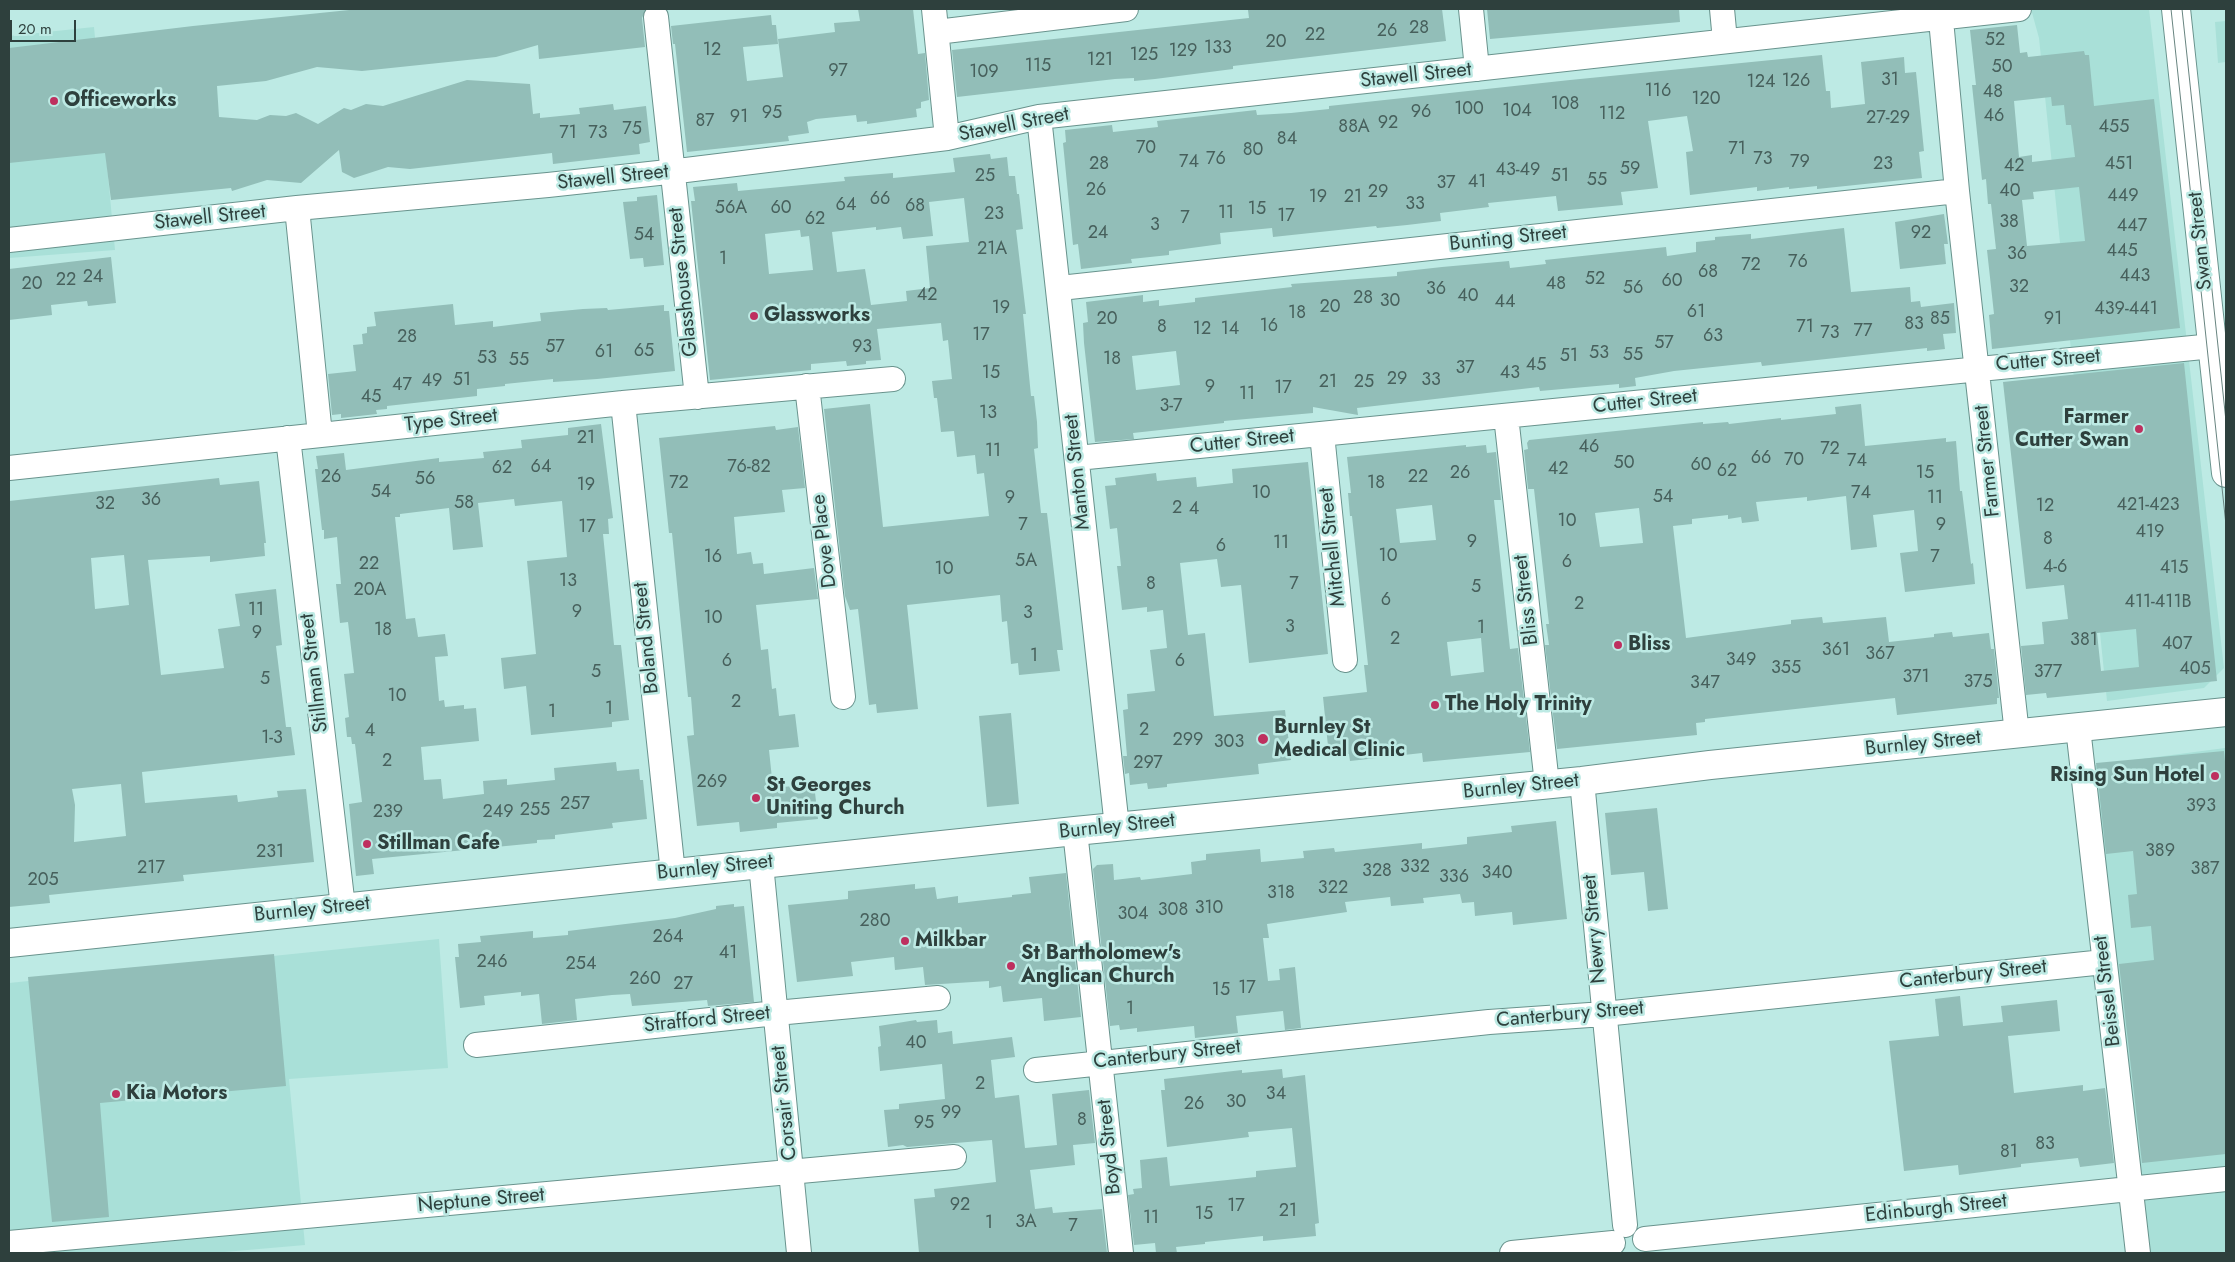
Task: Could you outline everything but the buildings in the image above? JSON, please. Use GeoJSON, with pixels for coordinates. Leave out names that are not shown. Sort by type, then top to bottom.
{"type":"FeatureCollection","features":[{"type":"Feature","properties":{"kind":"main road","name":"Swan Street"},"geometry":{"type":"LineString","coordinates":[[2176,9],[2226,473]]}},
{"type":"Feature","properties":{"kind":"main road","name":"Burnley Street"},"geometry":{"type":"LineString","coordinates":[[9,943],[1075,831],[1582,781],[2226,712]]}},
{"type":"Feature","properties":{"kind":"street"},"geometry":{"type":"LineString","coordinates":[[934,9],[947,138]]}},
{"type":"Feature","properties":{"kind":"street"},"geometry":{"type":"LineString","coordinates":[[937,32],[1005,16],[1126,9]]}},
{"type":"Feature","properties":{"kind":"street"},"geometry":{"type":"LineString","coordinates":[[1471,9],[1477,69]]}},
{"type":"Feature","properties":{"kind":"street"},"geometry":{"type":"LineString","coordinates":[[1722,9],[1725,41]]}},
{"type":"Feature","properties":{"kind":"street","name":"Stawell Street"},"geometry":{"type":"LineString","coordinates":[[9,240],[297,208],[671,171],[947,138],[1039,117],[1725,41],[1941,13],[2019,9]]}},
{"type":"Feature","properties":{"kind":"street","name":"Farmer Street"},"geometry":{"type":"LineString","coordinates":[[1941,13],[1957,191],[2017,734]]}},
{"type":"Feature","properties":{"kind":"street","name":"Glasshouse Street"},"geometry":{"type":"LineString","coordinates":[[656,17],[671,171],[697,397]]}},
{"type":"Feature","properties":{"kind":"street","name":"Manton Street"},"geometry":{"type":"LineString","coordinates":[[1039,117],[1060,288],[1076,458],[1117,827]]}},
{"type":"Feature","properties":{"kind":"street","name":"Bunting Street"},"geometry":{"type":"LineString","coordinates":[[1060,288],[1957,191]]}},
{"type":"Feature","properties":{"kind":"street"},"geometry":{"type":"LineString","coordinates":[[297,208],[320,435]]}},
{"type":"Feature","properties":{"kind":"street","name":"Cutter Street"},"geometry":{"type":"LineString","coordinates":[[1076,458],[2212,346]]}},
{"type":"Feature","properties":{"kind":"street","name":"Type Street"},"geometry":{"type":"LineString","coordinates":[[9,468],[622,403],[893,379]]}},
{"type":"Feature","properties":{"kind":"street","name":"Dove Place"},"geometry":{"type":"LineString","coordinates":[[807,386],[843,697]]}},
{"type":"Feature","properties":{"kind":"street","name":"Boland Street"},"geometry":{"type":"LineString","coordinates":[[622,403],[673,873]]}},
{"type":"Feature","properties":{"kind":"street","name":"Bliss Street"},"geometry":{"type":"LineString","coordinates":[[1506,416],[1547,784]]}},
{"type":"Feature","properties":{"kind":"street","name":"Mitchell Street"},"geometry":{"type":"LineString","coordinates":[[1322,434],[1345,660]]}},
{"type":"Feature","properties":{"kind":"street","name":"Stillman Street"},"geometry":{"type":"LineString","coordinates":[[288,438],[343,907]]}},
{"type":"Feature","properties":{"kind":"street","name":"Beissel Street"},"geometry":{"type":"LineString","coordinates":[[2078,728],[2138,1253]]}},
{"type":"Feature","properties":{"kind":"street","name":"Newry Street"},"geometry":{"type":"LineString","coordinates":[[1582,781],[1604,1014],[1619,1241]]}},
{"type":"Feature","properties":{"kind":"street","name":"Boyd Street"},"geometry":{"type":"LineString","coordinates":[[1075,831],[1122,1253]]}},
{"type":"Feature","properties":{"kind":"street","name":"Corsair Street"},"geometry":{"type":"LineString","coordinates":[[760,864],[799,1253]]}},
{"type":"Feature","properties":{"kind":"street","name":"Canterbury Street"},"geometry":{"type":"LineString","coordinates":[[1036,1070],[1489,1022],[1604,1014],[2104,962]]}},
{"type":"Feature","properties":{"kind":"street","name":"Strafford Street"},"geometry":{"type":"LineString","coordinates":[[476,1045],[938,998]]}},
{"type":"Feature","properties":{"kind":"street","name":"Neptune Street"},"geometry":{"type":"LineString","coordinates":[[9,1243],[954,1156]]}},
{"type":"Feature","properties":{"kind":"street","name":"Edinburgh Street"},"geometry":{"type":"LineString","coordinates":[[1643,1246],[2226,1179]]}},
{"type":"Feature","properties":{"kind":"street"},"geometry":{"type":"LineString","coordinates":[[1512,1253],[1619,1241],[1636,1226],[1644,1234],[1643,1246]]}},
{"type":"Feature","properties":{"kind":"shaded area"},"geometry":{"type":"Polygon","coordinates":[[[2031,9],[2149,9],[2224,668],[2204,688],[2107,701],[2039,38],[2031,9]]]}},
{"type":"Feature","properties":{"kind":"shaded area"},"geometry":{"type":"Polygon","coordinates":[[[2226,21],[2226,62],[2218,63],[2215,22],[2226,21]]]}},
{"type":"Feature","properties":{"kind":"shaded area"},"geometry":{"type":"Polygon","coordinates":[[[94,27],[115,250],[9,258],[9,36],[94,27]]]}},
{"type":"Feature","properties":{"kind":"shaded area"},"geometry":{"type":"Polygon","coordinates":[[[2225,748],[2226,1253],[2131,1253],[2073,768],[2225,748]]]}},
{"type":"Feature","properties":{"kind":"shaded area"},"geometry":{"type":"Polygon","coordinates":[[[439,939],[448,1068],[289,1079],[305,1245],[213,1253],[9,1253],[9,983],[439,939]]]}},
{"type":"Feature","properties":{"kind":"tram line"},"geometry":{"type":"LineString","coordinates":[[2171,9],[2226,525]]}},
{"type":"Feature","properties":{"kind":"tram line"},"geometry":{"type":"LineString","coordinates":[[2182,9],[2226,421]]}},
{"type":"Feature","properties":{"kind":"place","name":"Officeworks"},"geometry":{"type":"Point","coordinates":[54,101]}},
{"type":"Feature","properties":{"kind":"place","name":"Glassworks"},"geometry":{"type":"Point","coordinates":[754,316]}},
{"type":"Feature","properties":{"kind":"place","name":"Farmer Cutter Swan"},"geometry":{"type":"Point","coordinates":[2139,429]}},
{"type":"Feature","properties":{"kind":"place","name":"Bliss"},"geometry":{"type":"Point","coordinates":[1618,645]}},
{"type":"Feature","properties":{"kind":"place","name":"The Holy Trinity"},"geometry":{"type":"Point","coordinates":[1435,705]}},
{"type":"Feature","properties":{"kind":"place","name":"Burnley St Medical Clinic"},"geometry":{"type":"Point","coordinates":[1263,739]}},
{"type":"Feature","properties":{"kind":"place","name":"Rising Sun Hotel"},"geometry":{"type":"Point","coordinates":[2215,776]}},
{"type":"Feature","properties":{"kind":"place","name":"St Georges Uniting Church"},"geometry":{"type":"Point","coordinates":[756,798]}},
{"type":"Feature","properties":{"kind":"place","name":"Stillman Cafe"},"geometry":{"type":"Point","coordinates":[367,844]}},
{"type":"Feature","properties":{"kind":"place","name":"Milkbar"},"geometry":{"type":"Point","coordinates":[905,941]}},
{"type":"Feature","properties":{"kind":"place","name":"St Bartholomew's Anglican Church"},"geometry":{"type":"Point","coordinates":[1011,966]}},
{"type":"Feature","properties":{"kind":"place","name":"Kia Motors"},"geometry":{"type":"Point","coordinates":[116,1094]}}]}
